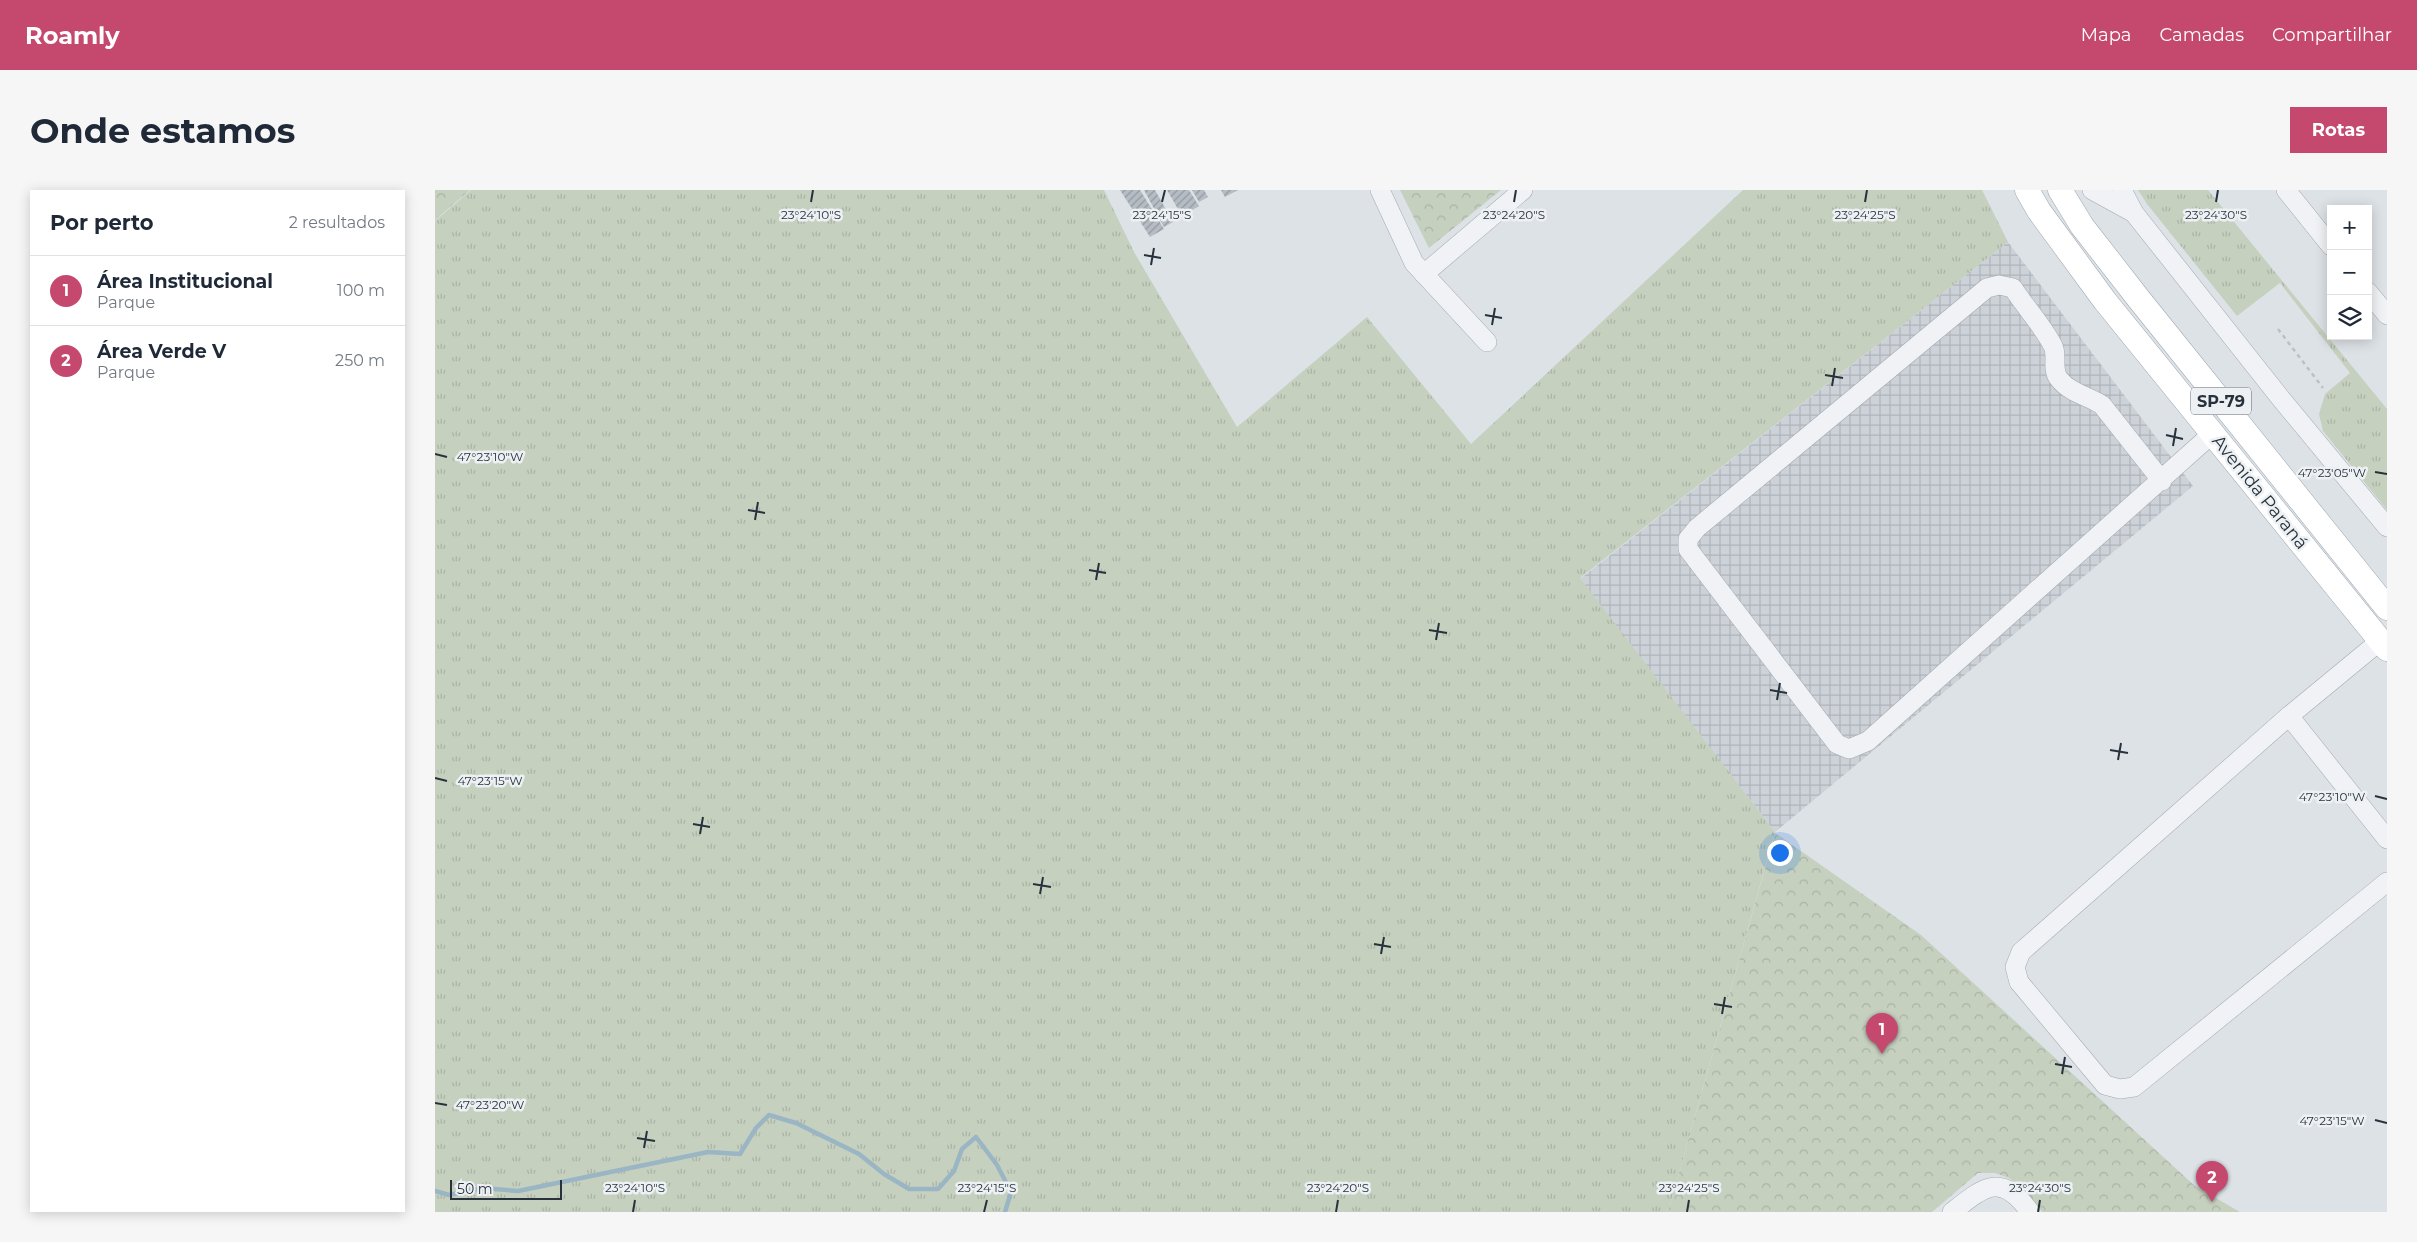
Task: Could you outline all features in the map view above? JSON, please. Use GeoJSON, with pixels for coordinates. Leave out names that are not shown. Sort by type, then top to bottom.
{"type":"FeatureCollection","features":[{"type":"Feature","properties":{"kind":"main road","name":"Avenida Paraná"},"geometry":{"type":"LineString","coordinates":[[2027,190],[2039,211],[2105,302],[2384,645]]}},
{"type":"Feature","properties":{"kind":"main road","name":"Avenida Paraná"},"geometry":{"type":"LineString","coordinates":[[2060,190],[2083,226],[2138,298],[2387,608]]}},
{"type":"Feature","properties":{"kind":"street"},"geometry":{"type":"LineString","coordinates":[[1380,190],[1419,269],[1487,342]]}},
{"type":"Feature","properties":{"kind":"street"},"geometry":{"type":"LineString","coordinates":[[1419,269],[1523,190]]}},
{"type":"Feature","properties":{"kind":"street"},"geometry":{"type":"LineString","coordinates":[[2092,190],[2134,212]]}},
{"type":"Feature","properties":{"kind":"street"},"geometry":{"type":"LineString","coordinates":[[2122,190],[2134,212],[2282,400],[2387,527]]}},
{"type":"Feature","properties":{"kind":"street"},"geometry":{"type":"LineString","coordinates":[[2286,190],[2327,241]]}},
{"type":"Feature","properties":{"kind":"street"},"geometry":{"type":"LineString","coordinates":[[2162,481],[2102,405],[2090,396],[2067,387],[2058,378],[2054,366],[2054,348],[2013,288],[1999,285],[1987,288],[1697,528],[1688,539],[1688,549],[1837,744],[1849,749],[1868,741],[2162,481],[2212,434]]}},
{"type":"Feature","properties":{"kind":"street"},"geometry":{"type":"LineString","coordinates":[[2370,295],[2387,315]]}},
{"type":"Feature","properties":{"kind":"street"},"geometry":{"type":"LineString","coordinates":[[2384,645],[2289,716],[2021,952],[2015,967],[2019,982],[2105,1084],[2120,1089],[2134,1087],[2387,882]]}},
{"type":"Feature","properties":{"kind":"street"},"geometry":{"type":"LineString","coordinates":[[2289,716],[2387,839]]}},
{"type":"Feature","properties":{"kind":"street"},"geometry":{"type":"LineString","coordinates":[[1952,1212],[1980,1190],[1999,1186],[2017,1194],[2030,1212]]}},
{"type":"Feature","properties":{"kind":"path"},"geometry":{"type":"LineString","coordinates":[[2278,329],[2323,388]]}},
{"type":"Feature","properties":{"kind":"shaded area"},"geometry":{"type":"Polygon","coordinates":[[[2008,242],[2193,486],[1775,832],[1580,579],[2008,242]]]}},
{"type":"Feature","properties":{"kind":"green space"},"geometry":{"type":"Polygon","coordinates":[[[435,190],[470,190],[435,220],[435,190]]]}},
{"type":"Feature","properties":{"kind":"green space"},"geometry":{"type":"Polygon","coordinates":[[[471,190],[1104,190],[1134,252],[1237,427],[1367,317],[1471,444],[1743,190],[1982,190],[2008,242],[1580,578],[1775,832],[1668,1212],[435,1212],[435,221],[471,190]]]}},
{"type":"Feature","properties":{"kind":"green space"},"geometry":{"type":"Polygon","coordinates":[[[1400,190],[1501,190],[1429,248],[1400,190]]]}},
{"type":"Feature","properties":{"kind":"green space"},"geometry":{"type":"Polygon","coordinates":[[[2138,190],[2208,190],[2327,336],[2327,340],[2331,340],[2387,409],[2387,510],[2323,431],[2319,414],[2325,394],[2350,373],[2280,283],[2237,316],[2147,204],[2138,190]]]}},
{"type":"Feature","properties":{"kind":"green space"},"geometry":{"type":"Polygon","coordinates":[[[1775,833],[1921,935],[2195,1186],[2240,1212],[2042,1212],[2024,1189],[2009,1178],[1995,1173],[1978,1173],[1932,1212],[1668,1212],[1775,833]]]}},
{"type":"Feature","properties":{"kind":"building"},"geometry":{"type":"Polygon","coordinates":[[[1120,190],[1140,190],[1164,229],[1150,237],[1120,190]]]}},
{"type":"Feature","properties":{"kind":"building"},"geometry":{"type":"Polygon","coordinates":[[[1144,190],[1155,190],[1173,222],[1164,227],[1144,190]]]}},
{"type":"Feature","properties":{"kind":"building"},"geometry":{"type":"Polygon","coordinates":[[[1167,190],[1189,190],[1199,206],[1182,216],[1167,190]]]}},
{"type":"Feature","properties":{"kind":"building"},"geometry":{"type":"Polygon","coordinates":[[[1192,190],[1204,190],[1208,197],[1199,202],[1192,190]]]}},
{"type":"Feature","properties":{"kind":"building"},"geometry":{"type":"Polygon","coordinates":[[[1221,190],[1238,190],[1225,197],[1221,190]]]}},
{"type":"Feature","properties":{"kind":"waterway"},"geometry":{"type":"LineString","coordinates":[[435,1191],[449,1195],[482,1188],[518,1191],[708,1152],[740,1154],[756,1128],[769,1115],[796,1123],[859,1154],[884,1174],[909,1189],[938,1189],[954,1171],[962,1149],[976,1137],[997,1165],[1011,1192],[1005,1212]]}},
{"type":"Feature","properties":{"kind":"place","name":"Área Institucional"},"geometry":{"type":"Point","coordinates":[1882,1054]}},
{"type":"Feature","properties":{"kind":"place","name":"Área Verde V"},"geometry":{"type":"Point","coordinates":[2212,1202]}}]}
